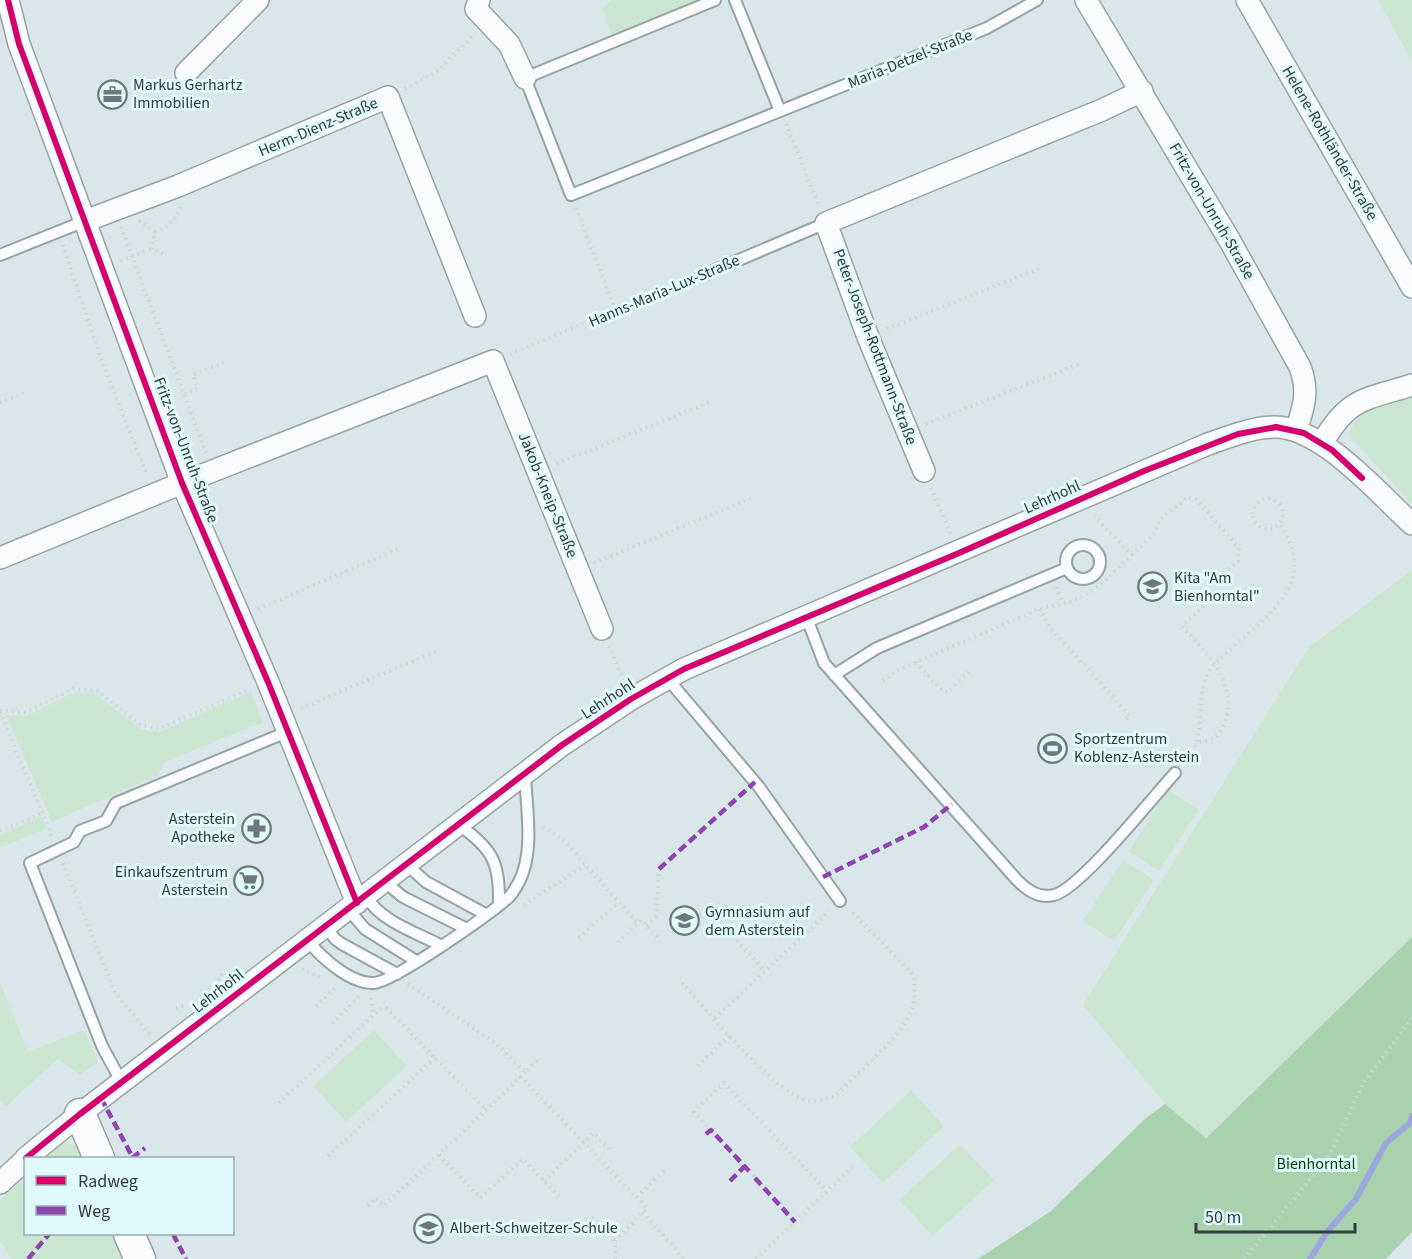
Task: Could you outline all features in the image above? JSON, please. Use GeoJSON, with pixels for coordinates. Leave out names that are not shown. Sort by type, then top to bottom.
{"type":"FeatureCollection","features":[{"type":"Feature","properties":{"kind":"street","name":"Fritz-von-Unruh-Straße"},"geometry":{"type":"LineString","coordinates":[[8,0],[19,44],[182,483],[241,617],[357,903]]}},
{"type":"Feature","properties":{"kind":"street"},"geometry":{"type":"LineString","coordinates":[[186,73],[258,0]]}},
{"type":"Feature","properties":{"kind":"street"},"geometry":{"type":"LineString","coordinates":[[479,0],[476,9],[509,44],[525,78]]}},
{"type":"Feature","properties":{"kind":"street","name":"Fritz-von-Unruh-Straße"},"geometry":{"type":"LineString","coordinates":[[1086,0],[1142,91],[1300,367],[1305,379],[1306,399],[1296,430]]}},
{"type":"Feature","properties":{"kind":"street","name":"Helene-Rothländer-Straße"},"geometry":{"type":"LineString","coordinates":[[1248,0],[1412,287]]}},
{"type":"Feature","properties":{"kind":"street","name":"Hanns-Maria-Lux-Straße"},"geometry":{"type":"LineString","coordinates":[[826,223],[1102,110],[1142,91]]}},
{"type":"Feature","properties":{"kind":"street","name":"Herm-Dienz-Straße"},"geometry":{"type":"LineString","coordinates":[[86,221],[178,186],[388,97],[474,316]]}},
{"type":"Feature","properties":{"kind":"street","name":"Peter-Joseph-Rottmann-Straße"},"geometry":{"type":"LineString","coordinates":[[826,223],[868,337],[924,471]]}},
{"type":"Feature","properties":{"kind":"street"},"geometry":{"type":"LineString","coordinates":[[0,558],[212,471],[493,361]]}},
{"type":"Feature","properties":{"kind":"street","name":"Jakob-Kneip-Straße"},"geometry":{"type":"LineString","coordinates":[[493,361],[602,629]]}},
{"type":"Feature","properties":{"kind":"street"},"geometry":{"type":"LineString","coordinates":[[1322,443],[1335,421],[1348,408],[1412,385]]}},
{"type":"Feature","properties":{"kind":"street","name":"Lehrhohl"},"geometry":{"type":"LineString","coordinates":[[28,1157],[80,1114],[525,773],[631,699],[667,678],[1208,444],[1265,428],[1296,430]]}},
{"type":"Feature","properties":{"kind":"street"},"geometry":{"type":"LineString","coordinates":[[1296,430],[1322,443],[1412,524]]}},
{"type":"Feature","properties":{"kind":"street"},"geometry":{"type":"LineString","coordinates":[[80,1114],[99,1157]]}},
{"type":"Feature","properties":{"kind":"street","name":"Lehrhohl"},"geometry":{"type":"LineString","coordinates":[[0,1183],[24,1161]]}},
{"type":"Feature","properties":{"kind":"street"},"geometry":{"type":"LineString","coordinates":[[130,1235],[140,1259]]}},
{"type":"Feature","properties":{"kind":"lane"},"geometry":{"type":"LineString","coordinates":[[571,195],[525,78],[715,0]]}},
{"type":"Feature","properties":{"kind":"lane"},"geometry":{"type":"LineString","coordinates":[[735,0],[780,111]]}},
{"type":"Feature","properties":{"kind":"lane","name":"Maria-Detzel-Straße"},"geometry":{"type":"LineString","coordinates":[[571,195],[987,28],[1037,0]]}},
{"type":"Feature","properties":{"kind":"lane"},"geometry":{"type":"LineString","coordinates":[[0,255],[86,221]]}},
{"type":"Feature","properties":{"kind":"lane","name":"Hanns-Maria-Lux-Straße"},"geometry":{"type":"LineString","coordinates":[[701,276],[826,223]]}},
{"type":"Feature","properties":{"kind":"lane"},"geometry":{"type":"LineString","coordinates":[[834,675],[853,660],[877,648],[1067,567]]}},
{"type":"Feature","properties":{"kind":"lane"},"geometry":{"type":"LineString","coordinates":[[806,616],[819,656],[834,675],[1017,880],[1036,894],[1056,895],[1067,888],[1175,773]]}},
{"type":"Feature","properties":{"kind":"lane"},"geometry":{"type":"LineString","coordinates":[[667,678],[677,693],[759,787],[840,901]]}},
{"type":"Feature","properties":{"kind":"lane"},"geometry":{"type":"LineString","coordinates":[[122,1083],[102,1046],[30,863],[74,842],[80,831],[106,821],[116,803],[284,724]]}},
{"type":"Feature","properties":{"kind":"lane"},"geometry":{"type":"LineString","coordinates":[[307,940],[325,961],[366,982],[385,981],[401,978],[417,961],[499,905],[514,891],[521,876],[527,824],[525,773]]}},
{"type":"Feature","properties":{"kind":"lane"},"geometry":{"type":"LineString","coordinates":[[459,825],[482,843],[493,858],[498,874],[499,905]]}},
{"type":"Feature","properties":{"kind":"lane"},"geometry":{"type":"LineString","coordinates":[[407,865],[426,882],[485,914]]}},
{"type":"Feature","properties":{"kind":"lane"},"geometry":{"type":"LineString","coordinates":[[385,882],[403,897],[465,928]]}},
{"type":"Feature","properties":{"kind":"lane"},"geometry":{"type":"LineString","coordinates":[[357,903],[374,908],[440,945]]}},
{"type":"Feature","properties":{"kind":"lane"},"geometry":{"type":"LineString","coordinates":[[357,903],[365,929],[417,961]]}},
{"type":"Feature","properties":{"kind":"lane"},"geometry":{"type":"LineString","coordinates":[[326,926],[342,944],[401,978]]}},
{"type":"Feature","properties":{"kind":"path"},"geometry":{"type":"LineString","coordinates":[[388,97],[420,83],[436,72],[488,22]]}},
{"type":"Feature","properties":{"kind":"path"},"geometry":{"type":"LineString","coordinates":[[780,111],[826,223]]}},
{"type":"Feature","properties":{"kind":"path"},"geometry":{"type":"LineString","coordinates":[[155,232],[168,227],[176,218],[182,203],[178,186]]}},
{"type":"Feature","properties":{"kind":"path"},"geometry":{"type":"LineString","coordinates":[[571,195],[616,311]]}},
{"type":"Feature","properties":{"kind":"path"},"geometry":{"type":"LineString","coordinates":[[123,208],[141,224],[155,232]]}},
{"type":"Feature","properties":{"kind":"path"},"geometry":{"type":"LineString","coordinates":[[123,208],[134,258],[212,471]]}},
{"type":"Feature","properties":{"kind":"path"},"geometry":{"type":"LineString","coordinates":[[58,232],[101,359],[147,475],[147,485]]}},
{"type":"Feature","properties":{"kind":"path"},"geometry":{"type":"LineString","coordinates":[[114,263],[134,258],[151,249],[155,232]]}},
{"type":"Feature","properties":{"kind":"path"},"geometry":{"type":"LineString","coordinates":[[151,249],[163,254]]}},
{"type":"Feature","properties":{"kind":"path"},"geometry":{"type":"LineString","coordinates":[[868,337],[1043,267]]}},
{"type":"Feature","properties":{"kind":"path"},"geometry":{"type":"LineString","coordinates":[[184,394],[198,388],[193,375],[226,362]]}},
{"type":"Feature","properties":{"kind":"path"},"geometry":{"type":"LineString","coordinates":[[907,432],[1082,363]]}},
{"type":"Feature","properties":{"kind":"path"},"geometry":{"type":"LineString","coordinates":[[0,403],[24,393]]}},
{"type":"Feature","properties":{"kind":"path"},"geometry":{"type":"LineString","coordinates":[[539,472],[712,401]]}},
{"type":"Feature","properties":{"kind":"path"},"geometry":{"type":"LineString","coordinates":[[924,471],[951,536]]}},
{"type":"Feature","properties":{"kind":"path"},"geometry":{"type":"LineString","coordinates":[[883,681],[898,670],[1039,609],[1073,601],[1087,594],[1155,533],[1160,519],[1188,497],[1196,499],[1239,548],[1238,561],[1208,587],[1203,607],[1182,626],[1215,663],[1226,686],[1228,703],[1225,721],[1217,736],[1206,742],[1198,742]]}},
{"type":"Feature","properties":{"kind":"path"},"geometry":{"type":"LineString","coordinates":[[579,569],[752,498]]}},
{"type":"Feature","properties":{"kind":"path"},"geometry":{"type":"LineString","coordinates":[[1272,499],[1281,505],[1283,515],[1279,524],[1266,529],[1258,524],[1253,516],[1258,503],[1272,499]]}},
{"type":"Feature","properties":{"kind":"path"},"geometry":{"type":"LineString","coordinates":[[1091,511],[1132,555]]}},
{"type":"Feature","properties":{"kind":"path"},"geometry":{"type":"LineString","coordinates":[[1175,773],[1193,754],[1198,742],[1204,686],[1215,663],[1275,609],[1288,591],[1295,568],[1295,552],[1279,524]]}},
{"type":"Feature","properties":{"kind":"path"},"geometry":{"type":"LineString","coordinates":[[241,617],[399,549]]}},
{"type":"Feature","properties":{"kind":"path"},"geometry":{"type":"LineString","coordinates":[[1039,609],[1050,627],[1130,716],[1124,722]]}},
{"type":"Feature","properties":{"kind":"path"},"geometry":{"type":"LineString","coordinates":[[602,629],[631,699]]}},
{"type":"Feature","properties":{"kind":"path"},"geometry":{"type":"LineString","coordinates":[[284,724],[440,650]]}},
{"type":"Feature","properties":{"kind":"path"},"geometry":{"type":"LineString","coordinates":[[916,662],[943,691],[948,692],[971,670]]}},
{"type":"Feature","properties":{"kind":"path"},"geometry":{"type":"LineString","coordinates":[[162,1052],[115,992],[0,711],[26,712],[73,689],[97,691],[141,725],[159,729],[268,682]]}},
{"type":"Feature","properties":{"kind":"path"},"geometry":{"type":"LineString","coordinates":[[0,831],[43,813]]}},
{"type":"Feature","properties":{"kind":"path"},"geometry":{"type":"LineString","coordinates":[[527,824],[540,826],[555,833],[638,923]]}},
{"type":"Feature","properties":{"kind":"path"},"geometry":{"type":"LineString","coordinates":[[647,926],[656,916],[659,869]]}},
{"type":"Feature","properties":{"kind":"path"},"geometry":{"type":"LineString","coordinates":[[682,983],[730,1035],[778,1083],[802,1099],[824,1100],[836,1095],[897,1032],[910,1014],[915,996],[914,976],[840,901],[715,1018]]}},
{"type":"Feature","properties":{"kind":"path"},"geometry":{"type":"LineString","coordinates":[[579,938],[619,902]]}},
{"type":"Feature","properties":{"kind":"path"},"geometry":{"type":"LineString","coordinates":[[618,942],[641,920],[658,938]]}},
{"type":"Feature","properties":{"kind":"path"},"geometry":{"type":"LineString","coordinates":[[733,936],[765,971]]}},
{"type":"Feature","properties":{"kind":"path"},"geometry":{"type":"LineString","coordinates":[[218,980],[222,974]]}},
{"type":"Feature","properties":{"kind":"path"},"geometry":{"type":"LineString","coordinates":[[401,978],[495,1043],[526,1072]]}},
{"type":"Feature","properties":{"kind":"path"},"geometry":{"type":"LineString","coordinates":[[316,1006],[338,985]]}},
{"type":"Feature","properties":{"kind":"path"},"geometry":{"type":"LineString","coordinates":[[332,1023],[360,996]]}},
{"type":"Feature","properties":{"kind":"path"},"geometry":{"type":"LineString","coordinates":[[370,998],[374,1015]]}},
{"type":"Feature","properties":{"kind":"path"},"geometry":{"type":"LineString","coordinates":[[176,1008],[185,1005]]}},
{"type":"Feature","properties":{"kind":"path"},"geometry":{"type":"LineString","coordinates":[[279,1103],[380,1009],[391,1010],[486,1110]]}},
{"type":"Feature","properties":{"kind":"path"},"geometry":{"type":"LineString","coordinates":[[1244,1259],[1328,1158],[1363,1084],[1412,1018]]}},
{"type":"Feature","properties":{"kind":"path"},"geometry":{"type":"LineString","coordinates":[[698,1066],[730,1035]]}},
{"type":"Feature","properties":{"kind":"path"},"geometry":{"type":"LineString","coordinates":[[328,1156],[436,1057]]}},
{"type":"Feature","properties":{"kind":"path"},"geometry":{"type":"LineString","coordinates":[[368,1206],[376,1198],[384,1206],[540,1058]]}},
{"type":"Feature","properties":{"kind":"path"},"geometry":{"type":"LineString","coordinates":[[521,1077],[647,1208],[615,1241],[615,1259]]}},
{"type":"Feature","properties":{"kind":"path"},"geometry":{"type":"LineString","coordinates":[[711,1130],[694,1112],[724,1083],[827,1191]]}},
{"type":"Feature","properties":{"kind":"path"},"geometry":{"type":"LineString","coordinates":[[544,1181],[594,1132],[612,1152]]}},
{"type":"Feature","properties":{"kind":"path"},"geometry":{"type":"LineString","coordinates":[[439,1155],[480,1198],[523,1159],[561,1199]]}},
{"type":"Feature","properties":{"kind":"path"},"geometry":{"type":"LineString","coordinates":[[756,1259],[853,1166]]}},
{"type":"Feature","properties":{"kind":"path"},"geometry":{"type":"LineString","coordinates":[[636,1197],[665,1170]]}},
{"type":"Feature","properties":{"kind":"path"},"geometry":{"type":"LineString","coordinates":[[749,1171],[755,1178]]}},
{"type":"Feature","properties":{"kind":"path"},"geometry":{"type":"LineString","coordinates":[[643,1212],[684,1259]]}},
{"type":"Feature","properties":{"kind":"path"},"geometry":{"type":"LineString","coordinates":[[546,1232],[592,1218],[615,1241]]}},
{"type":"Feature","properties":{"kind":"green space"},"geometry":{"type":"Polygon","coordinates":[[[611,0],[697,0],[612,35],[602,9],[611,0]]]}},
{"type":"Feature","properties":{"kind":"green space"},"geometry":{"type":"Polygon","coordinates":[[[1378,0],[1412,0],[1412,62],[1378,0]]]}},
{"type":"Feature","properties":{"kind":"green space"},"geometry":{"type":"Polygon","coordinates":[[[1412,394],[1412,504],[1351,438],[1350,429],[1364,412],[1412,394]]]}},
{"type":"Feature","properties":{"kind":"green space"},"geometry":{"type":"Polygon","coordinates":[[[1412,570],[1412,937],[1205,1138],[1165,1104],[1083,1005],[1309,647],[1412,570]]]}},
{"type":"Feature","properties":{"kind":"green space"},"geometry":{"type":"Polygon","coordinates":[[[75,692],[95,694],[141,729],[159,732],[251,692],[263,722],[164,762],[158,775],[52,822],[6,715],[27,716],[75,692]]]}},
{"type":"Feature","properties":{"kind":"green space"},"geometry":{"type":"Polygon","coordinates":[[[1168,790],[1199,810],[1159,871],[1129,851],[1168,790]]]}},
{"type":"Feature","properties":{"kind":"green space"},"geometry":{"type":"Polygon","coordinates":[[[42,817],[46,829],[0,848],[0,835],[42,817]]]}},
{"type":"Feature","properties":{"kind":"green space"},"geometry":{"type":"Polygon","coordinates":[[[1123,860],[1154,880],[1114,941],[1083,921],[1123,860]]]}},
{"type":"Feature","properties":{"kind":"green space","name":"Bienhorntal"},"geometry":{"type":"Polygon","coordinates":[[[1412,937],[1412,1232],[1386,1259],[978,1259],[1051,1211],[1146,1118],[1165,1104],[1206,1138],[1412,937]]]}},
{"type":"Feature","properties":{"kind":"green space"},"geometry":{"type":"Polygon","coordinates":[[[0,982],[28,1052],[84,1030],[98,1062],[80,1075],[58,1059],[6,1106],[0,1100],[0,982]]]}},
{"type":"Feature","properties":{"kind":"green space"},"geometry":{"type":"Polygon","coordinates":[[[374,1030],[407,1066],[346,1122],[313,1086],[374,1030]]]}},
{"type":"Feature","properties":{"kind":"green space"},"geometry":{"type":"Polygon","coordinates":[[[911,1090],[944,1126],[883,1183],[850,1147],[911,1090]]]}},
{"type":"Feature","properties":{"kind":"green space"},"geometry":{"type":"Polygon","coordinates":[[[66,1142],[82,1149],[89,1157],[46,1157],[66,1142]]]}},
{"type":"Feature","properties":{"kind":"green space"},"geometry":{"type":"Polygon","coordinates":[[[960,1144],[994,1180],[933,1236],[899,1200],[960,1144]]]}},
{"type":"Feature","properties":{"kind":"green space"},"geometry":{"type":"Polygon","coordinates":[[[24,1178],[24,1235],[120,1235],[131,1259],[11,1259],[0,1241],[0,1201],[24,1178]]]}},
{"type":"Feature","properties":{"kind":"waterway"},"geometry":{"type":"LineString","coordinates":[[1310,1259],[1327,1232],[1356,1199],[1386,1143],[1410,1123],[1412,1116]]}},
{"type":"Feature","properties":{"kind":"marked path"},"geometry":{"type":"LineString","coordinates":[[659,869],[755,782]]}},
{"type":"Feature","properties":{"kind":"marked path"},"geometry":{"type":"LineString","coordinates":[[823,877],[924,827],[952,804]]}},
{"type":"Feature","properties":{"kind":"marked path"},"geometry":{"type":"LineString","coordinates":[[101,1098],[132,1157]]}},
{"type":"Feature","properties":{"kind":"marked path"},"geometry":{"type":"LineString","coordinates":[[706,1134],[711,1130],[749,1171]]}},
{"type":"Feature","properties":{"kind":"marked path"},"geometry":{"type":"LineString","coordinates":[[133,1157],[145,1148]]}},
{"type":"Feature","properties":{"kind":"marked path"},"geometry":{"type":"LineString","coordinates":[[730,1181],[745,1166]]}},
{"type":"Feature","properties":{"kind":"marked path"},"geometry":{"type":"LineString","coordinates":[[755,1178],[795,1222]]}},
{"type":"Feature","properties":{"kind":"marked path"},"geometry":{"type":"LineString","coordinates":[[28,1259],[48,1235]]}},
{"type":"Feature","properties":{"kind":"marked path"},"geometry":{"type":"LineString","coordinates":[[174,1235],[186,1259]]}},
{"type":"Feature","properties":{"kind":"cycle path"},"geometry":{"type":"LineString","coordinates":[[8,0],[19,44],[182,483],[268,682],[357,903]]}},
{"type":"Feature","properties":{"kind":"cycle path"},"geometry":{"type":"LineString","coordinates":[[27,1157],[80,1114],[562,745],[631,699],[684,669],[959,553],[1144,471],[1238,434],[1276,427],[1304,433],[1332,450],[1362,478]]}},
{"type":"Feature","properties":{"kind":"place","name":"Markus Gerhartz Immobilien"},"geometry":{"type":"Point","coordinates":[112,94]}},
{"type":"Feature","properties":{"kind":"place","name":"Kita \"Am Bienhorntal\""},"geometry":{"type":"Point","coordinates":[1153,587]}},
{"type":"Feature","properties":{"kind":"place","name":"Sportzentrum Koblenz-Asterstein"},"geometry":{"type":"Point","coordinates":[1053,748]}},
{"type":"Feature","properties":{"kind":"place","name":"Asterstein Apotheke"},"geometry":{"type":"Point","coordinates":[256,828]}},
{"type":"Feature","properties":{"kind":"place","name":"Einkaufszentrum Asterstein"},"geometry":{"type":"Point","coordinates":[249,881]}},
{"type":"Feature","properties":{"kind":"place","name":"Gymnasium auf dem Asterstein"},"geometry":{"type":"Point","coordinates":[684,921]}},
{"type":"Feature","properties":{"kind":"place","name":"Albert-Schweitzer-Schule"},"geometry":{"type":"Point","coordinates":[429,1228]}}]}
